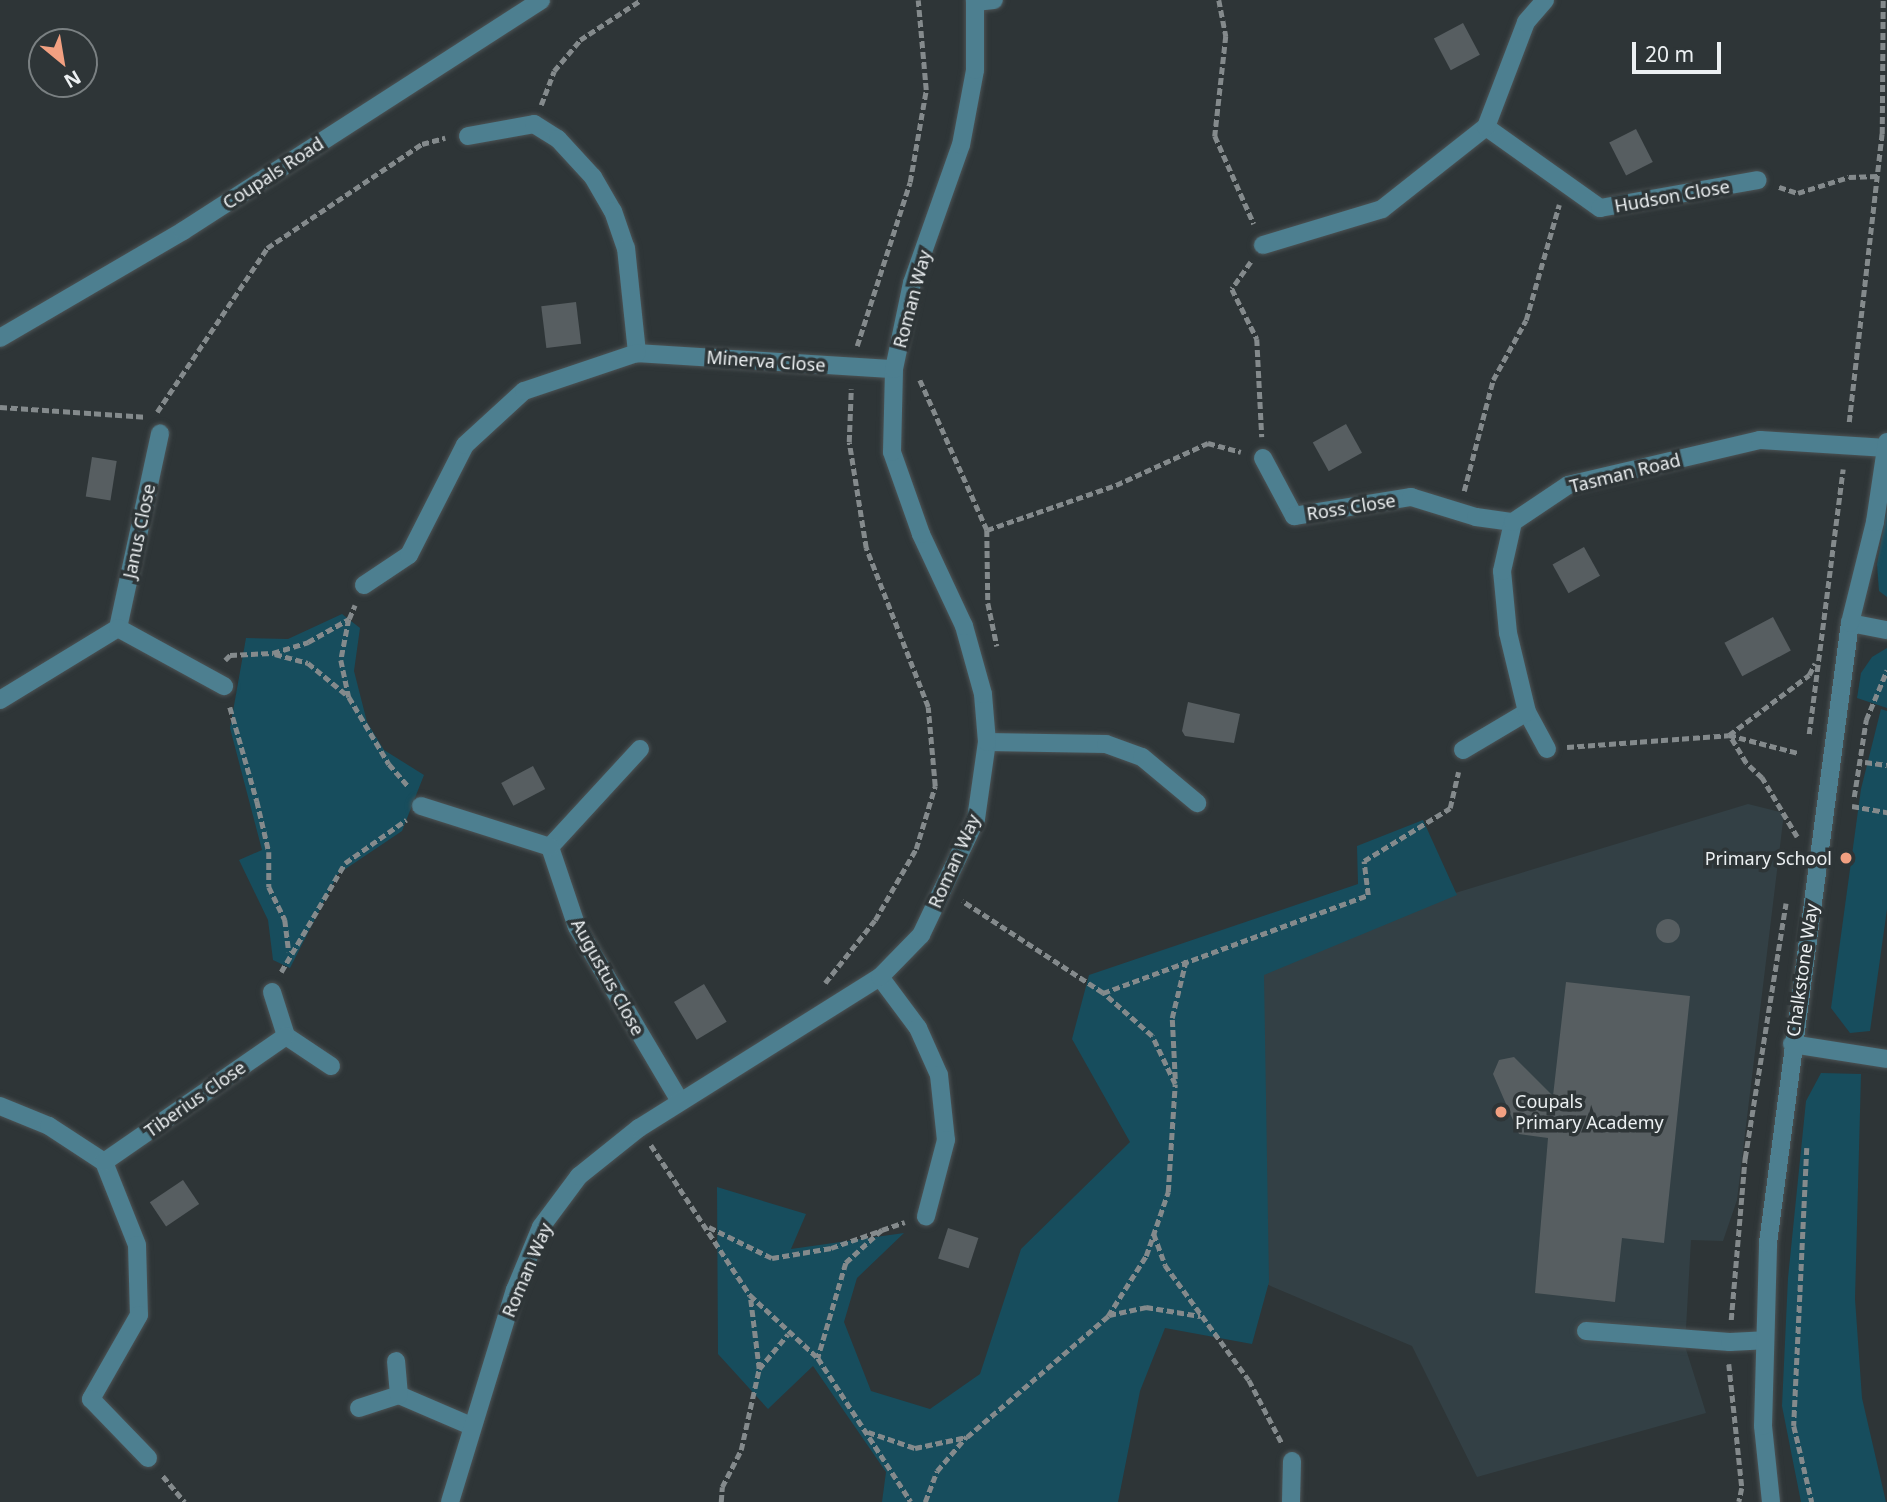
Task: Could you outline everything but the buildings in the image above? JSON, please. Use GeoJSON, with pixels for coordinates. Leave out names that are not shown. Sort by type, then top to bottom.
{"type":"FeatureCollection","features":[{"type":"Feature","properties":{"kind":"street","name":"Coupals Road"},"geometry":{"type":"LineString","coordinates":[[0,338],[183,230],[541,0]]}},
{"type":"Feature","properties":{"kind":"street"},"geometry":{"type":"LineString","coordinates":[[975,1],[994,0]]}},
{"type":"Feature","properties":{"kind":"street"},"geometry":{"type":"LineString","coordinates":[[1263,245],[1382,209],[1486,127],[1526,22],[1545,0]]}},
{"type":"Feature","properties":{"kind":"street","name":"Roman Way"},"geometry":{"type":"LineString","coordinates":[[450,1502],[471,1426],[515,1290],[541,1227],[579,1177],[639,1128],[880,977],[921,935],[976,819],[988,742],[983,694],[964,626],[921,534],[892,453],[894,369],[912,283],[961,145],[975,70],[975,1]]}},
{"type":"Feature","properties":{"kind":"street"},"geometry":{"type":"LineString","coordinates":[[464,135],[534,124],[558,139],[593,177],[613,211],[626,248],[637,353]]}},
{"type":"Feature","properties":{"kind":"street","name":"Hudson Close"},"geometry":{"type":"LineString","coordinates":[[1486,127],[1600,208],[1758,180]]}},
{"type":"Feature","properties":{"kind":"street","name":"Minerva Close"},"geometry":{"type":"LineString","coordinates":[[364,585],[409,555],[465,445],[524,391],[637,353],[894,369]]}},
{"type":"Feature","properties":{"kind":"street","name":"Janus Close"},"geometry":{"type":"LineString","coordinates":[[118,628],[160,433]]}},
{"type":"Feature","properties":{"kind":"street","name":"Tasman Road"},"geometry":{"type":"LineString","coordinates":[[1513,522],[1568,485],[1760,440],[1887,448]]}},
{"type":"Feature","properties":{"kind":"street","name":"Chalkstone Way"},"geometry":{"type":"LineString","coordinates":[[1771,1502],[1763,1426],[1768,1243],[1792,1044],[1850,623],[1875,522],[1887,442]]}},
{"type":"Feature","properties":{"kind":"street","name":"Ross Close"},"geometry":{"type":"LineString","coordinates":[[1263,458],[1294,516],[1412,498],[1457,512],[1513,522]]}},
{"type":"Feature","properties":{"kind":"street"},"geometry":{"type":"LineString","coordinates":[[1513,522],[1502,571],[1508,633],[1527,712],[1547,749]]}},
{"type":"Feature","properties":{"kind":"street"},"geometry":{"type":"LineString","coordinates":[[1850,623],[1887,630]]}},
{"type":"Feature","properties":{"kind":"street"},"geometry":{"type":"LineString","coordinates":[[0,700],[118,628],[224,686]]}},
{"type":"Feature","properties":{"kind":"street"},"geometry":{"type":"LineString","coordinates":[[1463,750],[1527,712]]}},
{"type":"Feature","properties":{"kind":"street"},"geometry":{"type":"LineString","coordinates":[[988,742],[1106,744],[1142,757],[1198,803]]}},
{"type":"Feature","properties":{"kind":"street"},"geometry":{"type":"LineString","coordinates":[[421,806],[550,847],[640,749]]}},
{"type":"Feature","properties":{"kind":"street","name":"Augustus Close"},"geometry":{"type":"LineString","coordinates":[[550,847],[577,927],[680,1101]]}},
{"type":"Feature","properties":{"kind":"street"},"geometry":{"type":"LineString","coordinates":[[880,977],[918,1028],[939,1075],[946,1140],[926,1216]]}},
{"type":"Feature","properties":{"kind":"street"},"geometry":{"type":"LineString","coordinates":[[272,992],[286,1036],[331,1066]]}},
{"type":"Feature","properties":{"kind":"street","name":"Tiberius Close"},"geometry":{"type":"LineString","coordinates":[[104,1163],[286,1036]]}},
{"type":"Feature","properties":{"kind":"street"},"geometry":{"type":"LineString","coordinates":[[1792,1044],[1887,1059]]}},
{"type":"Feature","properties":{"kind":"street"},"geometry":{"type":"LineString","coordinates":[[0,1106],[48,1126],[104,1163],[137,1245],[139,1315],[91,1398],[148,1458]]}},
{"type":"Feature","properties":{"kind":"street"},"geometry":{"type":"LineString","coordinates":[[1586,1331],[1730,1342],[1764,1340]]}},
{"type":"Feature","properties":{"kind":"street"},"geometry":{"type":"LineString","coordinates":[[396,1361],[399,1395]]}},
{"type":"Feature","properties":{"kind":"street"},"geometry":{"type":"LineString","coordinates":[[359,1408],[399,1395],[471,1426]]}},
{"type":"Feature","properties":{"kind":"street"},"geometry":{"type":"LineString","coordinates":[[1291,1502],[1292,1461]]}},
{"type":"Feature","properties":{"kind":"path"},"geometry":{"type":"LineString","coordinates":[[534,124],[554,71],[580,40],[641,0]]}},
{"type":"Feature","properties":{"kind":"path"},"geometry":{"type":"LineString","coordinates":[[816,993],[875,920],[916,849],[935,786],[928,707],[866,548],[849,442],[852,366],[910,182],[926,90],[918,0]]}},
{"type":"Feature","properties":{"kind":"path"},"geometry":{"type":"LineString","coordinates":[[987,530],[1115,485],[1208,443],[1263,458],[1257,339],[1232,289],[1263,245],[1215,136],[1226,36],[1219,0]]}},
{"type":"Feature","properties":{"kind":"path"},"geometry":{"type":"LineString","coordinates":[[1808,741],[1878,176],[1883,0]]}},
{"type":"Feature","properties":{"kind":"path"},"geometry":{"type":"LineString","coordinates":[[0,407],[154,418],[267,248],[422,144],[464,135]]}},
{"type":"Feature","properties":{"kind":"path"},"geometry":{"type":"LineString","coordinates":[[1758,180],[1798,193],[1849,177],[1878,176]]}},
{"type":"Feature","properties":{"kind":"path"},"geometry":{"type":"LineString","coordinates":[[1457,512],[1483,432],[1493,380],[1526,320],[1565,184]]}},
{"type":"Feature","properties":{"kind":"path"},"geometry":{"type":"LineString","coordinates":[[919,373],[920,386],[987,530],[988,603],[999,657]]}},
{"type":"Feature","properties":{"kind":"path"},"geometry":{"type":"LineString","coordinates":[[272,992],[289,953],[345,863],[421,806],[388,764],[349,697],[341,660],[349,619],[364,585]]}},
{"type":"Feature","properties":{"kind":"path"},"geometry":{"type":"LineString","coordinates":[[206,677],[230,655],[273,653],[308,642],[349,619]]}},
{"type":"Feature","properties":{"kind":"path"},"geometry":{"type":"LineString","coordinates":[[273,653],[308,663],[349,697]]}},
{"type":"Feature","properties":{"kind":"path"},"geometry":{"type":"LineString","coordinates":[[1728,735],[1809,675],[1817,659]]}},
{"type":"Feature","properties":{"kind":"path"},"geometry":{"type":"LineString","coordinates":[[1850,820],[1866,720],[1887,670]]}},
{"type":"Feature","properties":{"kind":"path"},"geometry":{"type":"LineString","coordinates":[[224,686],[257,801],[269,852],[269,887],[285,920],[289,953]]}},
{"type":"Feature","properties":{"kind":"path"},"geometry":{"type":"LineString","coordinates":[[1728,735],[1746,763],[1762,778],[1797,837]]}},
{"type":"Feature","properties":{"kind":"path"},"geometry":{"type":"LineString","coordinates":[[1547,749],[1728,735],[1798,753]]}},
{"type":"Feature","properties":{"kind":"path"},"geometry":{"type":"LineString","coordinates":[[1103,993],[1186,959],[1368,895],[1364,861],[1450,808],[1463,750]]}},
{"type":"Feature","properties":{"kind":"path"},"geometry":{"type":"LineString","coordinates":[[1865,762],[1887,765]]}},
{"type":"Feature","properties":{"kind":"path"},"geometry":{"type":"LineString","coordinates":[[1852,806],[1887,812]]}},
{"type":"Feature","properties":{"kind":"path"},"geometry":{"type":"LineString","coordinates":[[1795,850],[1798,823]]}},
{"type":"Feature","properties":{"kind":"path"},"geometry":{"type":"LineString","coordinates":[[943,889],[1103,993],[1152,1036],[1175,1084]]}},
{"type":"Feature","properties":{"kind":"path"},"geometry":{"type":"LineString","coordinates":[[1739,1502],[1742,1488],[1728,1387],[1730,1342],[1745,1158],[1788,891]]}},
{"type":"Feature","properties":{"kind":"path"},"geometry":{"type":"LineString","coordinates":[[925,1502],[937,1471],[967,1437],[1108,1315],[1146,1256],[1168,1192],[1175,1084],[1172,1018],[1186,959]]}},
{"type":"Feature","properties":{"kind":"path"},"geometry":{"type":"LineString","coordinates":[[639,1128],[709,1227],[750,1295],[788,1334],[818,1358],[911,1502]]}},
{"type":"Feature","properties":{"kind":"path"},"geometry":{"type":"LineString","coordinates":[[1807,1139],[1794,1426],[1812,1502]]}},
{"type":"Feature","properties":{"kind":"path"},"geometry":{"type":"LineString","coordinates":[[709,1227],[772,1258],[831,1248],[882,1230],[846,1263],[818,1358]]}},
{"type":"Feature","properties":{"kind":"path"},"geometry":{"type":"LineString","coordinates":[[1153,1233],[1165,1265],[1249,1380],[1292,1461]]}},
{"type":"Feature","properties":{"kind":"path"},"geometry":{"type":"LineString","coordinates":[[721,1502],[722,1487],[741,1450],[759,1369],[750,1295]]}},
{"type":"Feature","properties":{"kind":"path"},"geometry":{"type":"LineString","coordinates":[[1108,1315],[1146,1307],[1201,1317]]}},
{"type":"Feature","properties":{"kind":"path"},"geometry":{"type":"LineString","coordinates":[[759,1369],[788,1334]]}},
{"type":"Feature","properties":{"kind":"path"},"geometry":{"type":"LineString","coordinates":[[868,1432],[915,1448],[967,1437]]}},
{"type":"Feature","properties":{"kind":"path"},"geometry":{"type":"LineString","coordinates":[[148,1458],[185,1502]]}},
{"type":"Feature","properties":{"kind":"shaded area"},"geometry":{"type":"Polygon","coordinates":[[[1887,509],[1887,597],[1879,591],[1877,564],[1887,509]]]}},
{"type":"Feature","properties":{"kind":"shaded area"},"geometry":{"type":"Polygon","coordinates":[[[342,614],[360,628],[354,671],[367,722],[384,750],[424,775],[402,831],[338,874],[290,968],[273,960],[268,920],[239,860],[262,850],[230,728],[246,638],[288,639],[342,614]]]}},
{"type":"Feature","properties":{"kind":"shaded area"},"geometry":{"type":"Polygon","coordinates":[[[1887,648],[1887,708],[1857,698],[1861,673],[1872,657],[1887,648]]]}},
{"type":"Feature","properties":{"kind":"shaded area"},"geometry":{"type":"Polygon","coordinates":[[[1881,709],[1887,711],[1887,909],[1870,1031],[1850,1033],[1831,1008],[1861,789],[1881,709]]]}},
{"type":"Feature","properties":{"kind":"shaded area","name":"Coupals Primary Academy"},"geometry":{"type":"Polygon","coordinates":[[[1748,804],[1784,813],[1737,1200],[1723,1241],[1691,1240],[1685,1346],[1706,1413],[1477,1477],[1412,1346],[1240,1273],[1202,970],[1748,804]]]}},
{"type":"Feature","properties":{"kind":"shaded area"},"geometry":{"type":"Polygon","coordinates":[[[1423,820],[1457,895],[1264,975],[1269,1282],[1252,1344],[1165,1328],[1140,1391],[1118,1502],[882,1502],[886,1472],[813,1366],[768,1409],[718,1354],[717,1187],[806,1214],[791,1249],[904,1233],[857,1278],[844,1322],[871,1391],[930,1409],[980,1374],[1021,1249],[1130,1142],[1072,1039],[1089,975],[1358,884],[1357,846],[1423,820]]]}},
{"type":"Feature","properties":{"kind":"shaded area"},"geometry":{"type":"Polygon","coordinates":[[[1821,1073],[1861,1074],[1855,1299],[1862,1398],[1886,1502],[1801,1502],[1782,1406],[1788,1278],[1806,1101],[1821,1073]]]}},
{"type":"Feature","properties":{"kind":"place","name":"Primary School"},"geometry":{"type":"Point","coordinates":[1846,858]}},
{"type":"Feature","properties":{"kind":"place","name":"Coupals Primary Academy"},"geometry":{"type":"Point","coordinates":[1501,1112]}}]}
